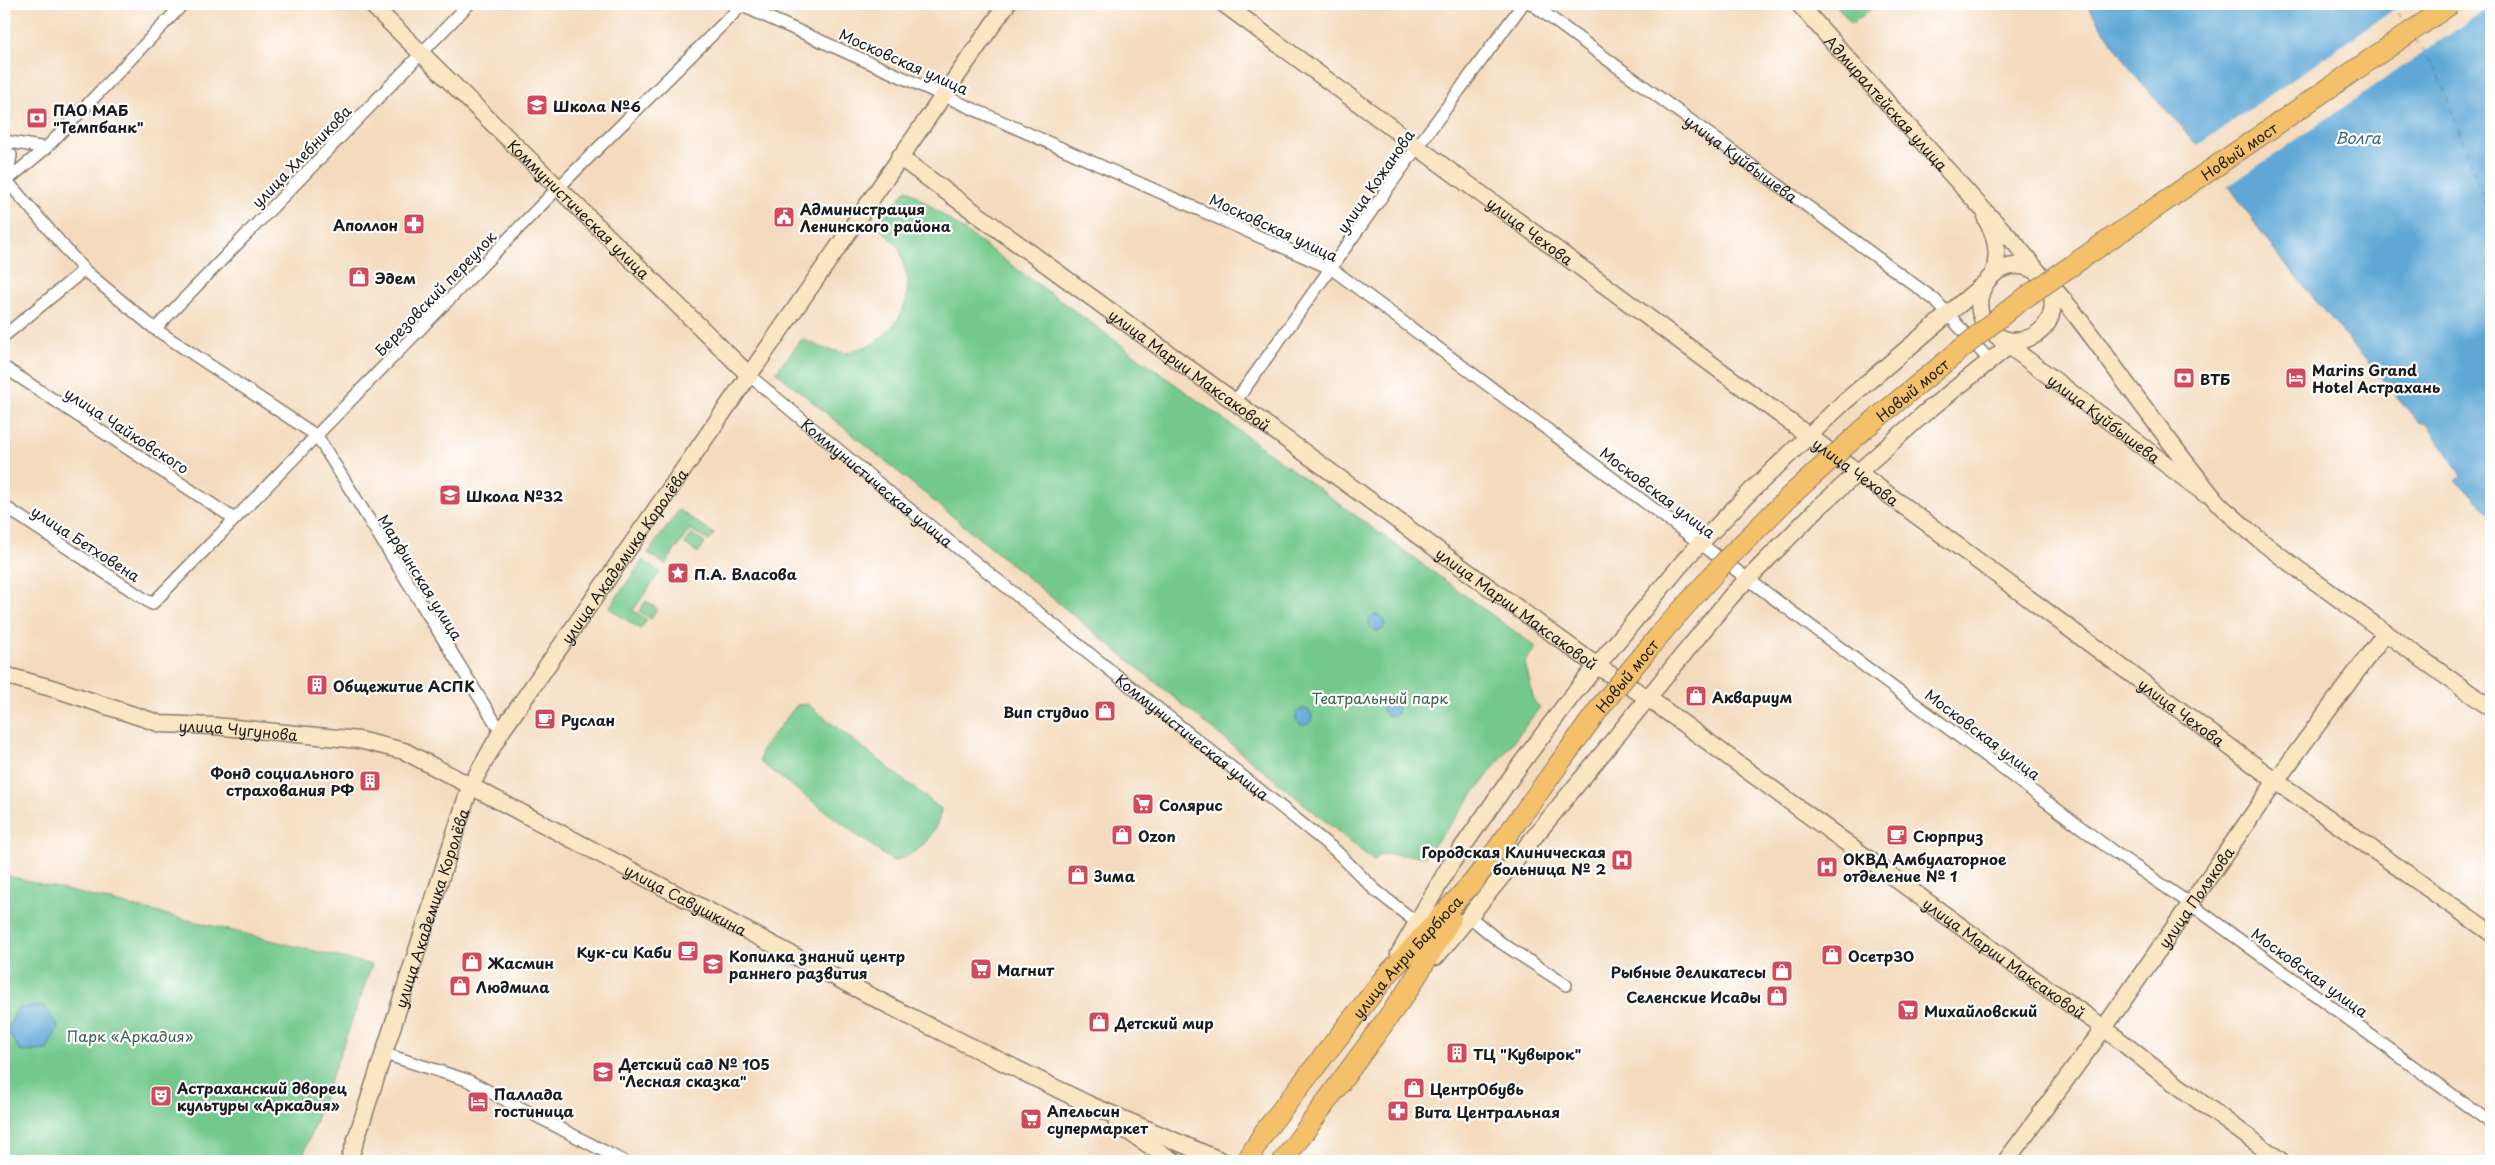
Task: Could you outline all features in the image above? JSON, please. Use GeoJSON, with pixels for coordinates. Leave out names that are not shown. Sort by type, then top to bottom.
{"type":"FeatureCollection","features":[{"type":"Feature","properties":{"kind":"highway","name":"Новый мост"},"geometry":{"type":"LineString","coordinates":[[1474,881],[1601,706],[1662,632],[1728,558],[1790,497],[1865,428],[2016,304],[2450,4]]}},
{"type":"Feature","properties":{"kind":"highway","name":"улица Анри Барбюса"},"geometry":{"type":"LineString","coordinates":[[1246,1161],[1265,1131],[1386,976],[1474,881]]}},
{"type":"Feature","properties":{"kind":"highway","name":"улица Анри Барбюса"},"geometry":{"type":"LineString","coordinates":[[1283,1161],[1408,990],[1474,881]]}},
{"type":"Feature","properties":{"kind":"street"},"geometry":{"type":"LineString","coordinates":[[5,182],[46,148],[183,4]]}},
{"type":"Feature","properties":{"kind":"street","name":"Коммунистическая улица"},"geometry":{"type":"LineString","coordinates":[[371,4],[750,376],[927,523],[1336,851],[1374,890],[1417,923]]}},
{"type":"Feature","properties":{"kind":"street","name":"улица Хлебникова"},"geometry":{"type":"LineString","coordinates":[[155,329],[469,4]]}},
{"type":"Feature","properties":{"kind":"street","name":"Московская улица"},"geometry":{"type":"LineString","coordinates":[[740,4],[1332,269],[1702,542],[2106,846],[2189,903],[2491,1123]]}},
{"type":"Feature","properties":{"kind":"street","name":"Березовский переулок"},"geometry":{"type":"LineString","coordinates":[[152,604],[233,518],[317,436],[740,4]]}},
{"type":"Feature","properties":{"kind":"street","name":"улица Академика Королёва"},"geometry":{"type":"LineString","coordinates":[[349,1161],[470,787],[501,732],[750,376],[899,157],[945,96],[1007,4]]}},
{"type":"Feature","properties":{"kind":"street","name":"улица Чехова"},"geometry":{"type":"LineString","coordinates":[[1224,4],[2276,781],[2491,933]]}},
{"type":"Feature","properties":{"kind":"street","name":"улица Кожанова"},"geometry":{"type":"LineString","coordinates":[[1235,402],[1332,269],[1418,146],[1523,4]]}},
{"type":"Feature","properties":{"kind":"street","name":"улица Куйбышева"},"geometry":{"type":"LineString","coordinates":[[1532,4],[1928,295],[1949,313],[1990,361]]}},
{"type":"Feature","properties":{"kind":"street","name":"Адмиралтейская улица"},"geometry":{"type":"LineString","coordinates":[[1799,4],[1976,202]]}},
{"type":"Feature","properties":{"kind":"street"},"geometry":{"type":"LineString","coordinates":[[4,141],[46,148]]}},
{"type":"Feature","properties":{"kind":"street"},"geometry":{"type":"LineString","coordinates":[[4,149],[12,155],[5,182]]}},
{"type":"Feature","properties":{"kind":"street","name":"улица Марии Максаковой"},"geometry":{"type":"LineString","coordinates":[[899,157],[1597,666],[1648,698],[2004,958],[2104,1028],[2162,1074],[2281,1161]]}},
{"type":"Feature","properties":{"kind":"street"},"geometry":{"type":"LineString","coordinates":[[5,182],[84,270],[155,329],[317,436]]}},
{"type":"Feature","properties":{"kind":"street"},"geometry":{"type":"LineString","coordinates":[[1976,202],[1989,224],[1998,249],[1997,263],[1990,278]]}},
{"type":"Feature","properties":{"kind":"street"},"geometry":{"type":"LineString","coordinates":[[1976,202],[2014,242],[2044,278],[2218,503],[2271,550],[2385,634],[2491,708]]}},
{"type":"Feature","properties":{"kind":"street"},"geometry":{"type":"LineString","coordinates":[[1386,976],[1450,865],[1515,772],[1597,666],[1702,542],[1843,403],[1990,278],[2004,268],[2016,266],[2028,268],[2044,278],[2053,292],[2054,304],[2052,316],[2046,326],[2038,334],[2012,344],[1926,412],[1818,508],[1732,595],[1470,917],[1408,990]]}},
{"type":"Feature","properties":{"kind":"street"},"geometry":{"type":"LineString","coordinates":[[4,336],[84,270]]}},
{"type":"Feature","properties":{"kind":"street","name":"улица Куйбышева"},"geometry":{"type":"LineString","coordinates":[[1990,278],[1982,291],[1980,310],[1982,318],[1992,332],[2012,344],[2218,503]]}},
{"type":"Feature","properties":{"kind":"street","name":"улица Чайковского"},"geometry":{"type":"LineString","coordinates":[[4,367],[233,518]]}},
{"type":"Feature","properties":{"kind":"street","name":"Марфинская улица"},"geometry":{"type":"LineString","coordinates":[[317,436],[501,732]]}},
{"type":"Feature","properties":{"kind":"street","name":"улица Бетховена"},"geometry":{"type":"LineString","coordinates":[[4,506],[152,604]]}},
{"type":"Feature","properties":{"kind":"street","name":"улица Полякова"},"geometry":{"type":"LineString","coordinates":[[2006,1161],[2104,1028],[2189,903],[2276,781],[2385,634]]}},
{"type":"Feature","properties":{"kind":"street","name":"улица Чугунова"},"geometry":{"type":"LineString","coordinates":[[4,675],[55,688],[161,724],[214,726],[359,740],[404,751],[470,787]]}},
{"type":"Feature","properties":{"kind":"street","name":"улица Савушкина"},"geometry":{"type":"LineString","coordinates":[[470,787],[901,1011],[1088,1104],[1222,1161]]}},
{"type":"Feature","properties":{"kind":"street"},"geometry":{"type":"LineString","coordinates":[[1470,917],[1500,942],[1566,985]]}},
{"type":"Feature","properties":{"kind":"street"},"geometry":{"type":"LineString","coordinates":[[385,1054],[468,1080],[623,1161]]}},
{"type":"Feature","properties":{"kind":"street","name":"улица Савушкина"},"geometry":{"type":"LineString","coordinates":[[1088,1104],[1173,1161]]}},
{"type":"Feature","properties":{"kind":"green space"},"geometry":{"type":"Polygon","coordinates":[[[1835,4],[1877,4],[1852,24],[1835,4]]]}},
{"type":"Feature","properties":{"kind":"green space","name":"Театральный парк"},"geometry":{"type":"Polygon","coordinates":[[[907,189],[1536,647],[1525,662],[1534,701],[1540,707],[1426,856],[1380,854],[1374,861],[776,372],[802,339],[825,349],[847,353],[873,344],[885,335],[899,318],[906,301],[908,281],[899,247],[877,225],[907,189]]]}},
{"type":"Feature","properties":{"kind":"green space"},"geometry":{"type":"Polygon","coordinates":[[[679,510],[714,534],[709,541],[690,529],[665,565],[648,553],[679,510]]]}},
{"type":"Feature","properties":{"kind":"green space"},"geometry":{"type":"Polygon","coordinates":[[[692,534],[705,543],[698,553],[685,544],[692,534]]]}},
{"type":"Feature","properties":{"kind":"green space"},"geometry":{"type":"Polygon","coordinates":[[[643,560],[660,572],[633,610],[647,620],[640,629],[609,608],[643,560]]]}},
{"type":"Feature","properties":{"kind":"green space"},"geometry":{"type":"Polygon","coordinates":[[[646,601],[657,609],[651,619],[639,611],[646,601]]]}},
{"type":"Feature","properties":{"kind":"green space"},"geometry":{"type":"Polygon","coordinates":[[[807,704],[941,809],[931,836],[918,849],[892,861],[760,762],[762,749],[797,705],[807,704]]]}},
{"type":"Feature","properties":{"kind":"green space","name":"Парк «Аркадия»"},"geometry":{"type":"Polygon","coordinates":[[[4,875],[372,965],[301,1161],[4,1161],[4,875]]]}},
{"type":"Feature","properties":{"kind":"water","name":"Волга"},"geometry":{"type":"Polygon","coordinates":[[[2086,4],[2491,4],[2491,515],[2456,480],[2461,475],[2427,423],[2419,423],[2273,249],[2231,189],[2182,127],[2139,81],[2086,4]]]}},
{"type":"Feature","properties":{"kind":"water"},"geometry":{"type":"Polygon","coordinates":[[[1374,615],[1380,615],[1385,620],[1383,629],[1374,631],[1369,626],[1369,620],[1374,615]]]}},
{"type":"Feature","properties":{"kind":"water"},"geometry":{"type":"Polygon","coordinates":[[[1387,700],[1393,700],[1398,705],[1396,714],[1387,716],[1382,711],[1382,705],[1387,700]]]}},
{"type":"Feature","properties":{"kind":"water"},"geometry":{"type":"Polygon","coordinates":[[[1301,709],[1307,709],[1312,714],[1310,723],[1301,725],[1296,720],[1296,714],[1301,709]]]}},
{"type":"Feature","properties":{"kind":"water"},"geometry":{"type":"Polygon","coordinates":[[[44,1006],[58,1027],[47,1050],[21,1052],[7,1031],[18,1008],[44,1006]]]}},
{"type":"Feature","properties":{"kind":"pier"},"geometry":{"type":"Polygon","coordinates":[[[2402,4],[2491,4],[2491,6],[2227,187],[2195,147],[2402,4]]]}},
{"type":"Feature","properties":{"kind":"ferry route"},"geometry":{"type":"LineString","coordinates":[[2391,4],[2405,24]]}},
{"type":"Feature","properties":{"kind":"ferry route"},"geometry":{"type":"LineString","coordinates":[[2415,40],[2438,73],[2491,219]]}},
{"type":"Feature","properties":{"kind":"place","name":"Школа №6"},"geometry":{"type":"Point","coordinates":[537,105]}},
{"type":"Feature","properties":{"kind":"place","name":"ПАО МАБ \"Темпбанк\""},"geometry":{"type":"Point","coordinates":[37,118]}},
{"type":"Feature","properties":{"kind":"place","name":"Администрация Ленинского района"},"geometry":{"type":"Point","coordinates":[784,217]}},
{"type":"Feature","properties":{"kind":"place","name":"Аполлон"},"geometry":{"type":"Point","coordinates":[414,224]}},
{"type":"Feature","properties":{"kind":"place","name":"Эдем"},"geometry":{"type":"Point","coordinates":[359,277]}},
{"type":"Feature","properties":{"kind":"place","name":"ВТБ"},"geometry":{"type":"Point","coordinates":[2184,378]}},
{"type":"Feature","properties":{"kind":"place","name":"Marins Grand Hotel Астрахань"},"geometry":{"type":"Point","coordinates":[2296,378]}},
{"type":"Feature","properties":{"kind":"place","name":"Школа №32"},"geometry":{"type":"Point","coordinates":[450,495]}},
{"type":"Feature","properties":{"kind":"place","name":"П.А. Власова"},"geometry":{"type":"Point","coordinates":[678,573]}},
{"type":"Feature","properties":{"kind":"place","name":"Общежитие АСПК"},"geometry":{"type":"Point","coordinates":[317,685]}},
{"type":"Feature","properties":{"kind":"place","name":"Аквариум"},"geometry":{"type":"Point","coordinates":[1696,696]}},
{"type":"Feature","properties":{"kind":"place","name":"Вип студио"},"geometry":{"type":"Point","coordinates":[1105,711]}},
{"type":"Feature","properties":{"kind":"place","name":"Руслан"},"geometry":{"type":"Point","coordinates":[545,719]}},
{"type":"Feature","properties":{"kind":"place","name":"Фонд социального страхования РФ"},"geometry":{"type":"Point","coordinates":[370,781]}},
{"type":"Feature","properties":{"kind":"place","name":"Солярис"},"geometry":{"type":"Point","coordinates":[1143,804]}},
{"type":"Feature","properties":{"kind":"place","name":"Ozon"},"geometry":{"type":"Point","coordinates":[1122,835]}},
{"type":"Feature","properties":{"kind":"place","name":"Сюрприз"},"geometry":{"type":"Point","coordinates":[1897,835]}},
{"type":"Feature","properties":{"kind":"place","name":"Городская Клиническая больница № 2"},"geometry":{"type":"Point","coordinates":[1622,860]}},
{"type":"Feature","properties":{"kind":"place","name":"ОКВД Амбулаторное отделение № 1"},"geometry":{"type":"Point","coordinates":[1827,867]}},
{"type":"Feature","properties":{"kind":"place","name":"Зима"},"geometry":{"type":"Point","coordinates":[1078,875]}},
{"type":"Feature","properties":{"kind":"place","name":"Кук-си Каби"},"geometry":{"type":"Point","coordinates":[688,951]}},
{"type":"Feature","properties":{"kind":"place","name":"Осетр30"},"geometry":{"type":"Point","coordinates":[1832,955]}},
{"type":"Feature","properties":{"kind":"place","name":"Жасмин"},"geometry":{"type":"Point","coordinates":[472,962]}},
{"type":"Feature","properties":{"kind":"place","name":"Копилка знаний центр раннего развития"},"geometry":{"type":"Point","coordinates":[713,964]}},
{"type":"Feature","properties":{"kind":"place","name":"Магнит"},"geometry":{"type":"Point","coordinates":[981,969]}},
{"type":"Feature","properties":{"kind":"place","name":"Рыбные деликатесы"},"geometry":{"type":"Point","coordinates":[1782,971]}},
{"type":"Feature","properties":{"kind":"place","name":"Людмила"},"geometry":{"type":"Point","coordinates":[460,986]}},
{"type":"Feature","properties":{"kind":"place","name":"Селенские Исады"},"geometry":{"type":"Point","coordinates":[1777,996]}},
{"type":"Feature","properties":{"kind":"place","name":"Михайловский"},"geometry":{"type":"Point","coordinates":[1908,1010]}},
{"type":"Feature","properties":{"kind":"place","name":"Детский мир"},"geometry":{"type":"Point","coordinates":[1099,1022]}},
{"type":"Feature","properties":{"kind":"place","name":"ТЦ \"Кувырок\""},"geometry":{"type":"Point","coordinates":[1457,1053]}},
{"type":"Feature","properties":{"kind":"place","name":"Детский сад № 105 \"Лесная сказка\""},"geometry":{"type":"Point","coordinates":[603,1072]}},
{"type":"Feature","properties":{"kind":"place","name":"ЦентрОбувь"},"geometry":{"type":"Point","coordinates":[1414,1088]}},
{"type":"Feature","properties":{"kind":"place","name":"Астраханский дворец культуры «Аркадия»"},"geometry":{"type":"Point","coordinates":[161,1096]}},
{"type":"Feature","properties":{"kind":"place","name":"Паллада гостиница"},"geometry":{"type":"Point","coordinates":[478,1102]}},
{"type":"Feature","properties":{"kind":"place","name":"Вита Центральная"},"geometry":{"type":"Point","coordinates":[1398,1111]}},
{"type":"Feature","properties":{"kind":"place","name":"Апельсин супермаркет"},"geometry":{"type":"Point","coordinates":[1031,1119]}}]}
